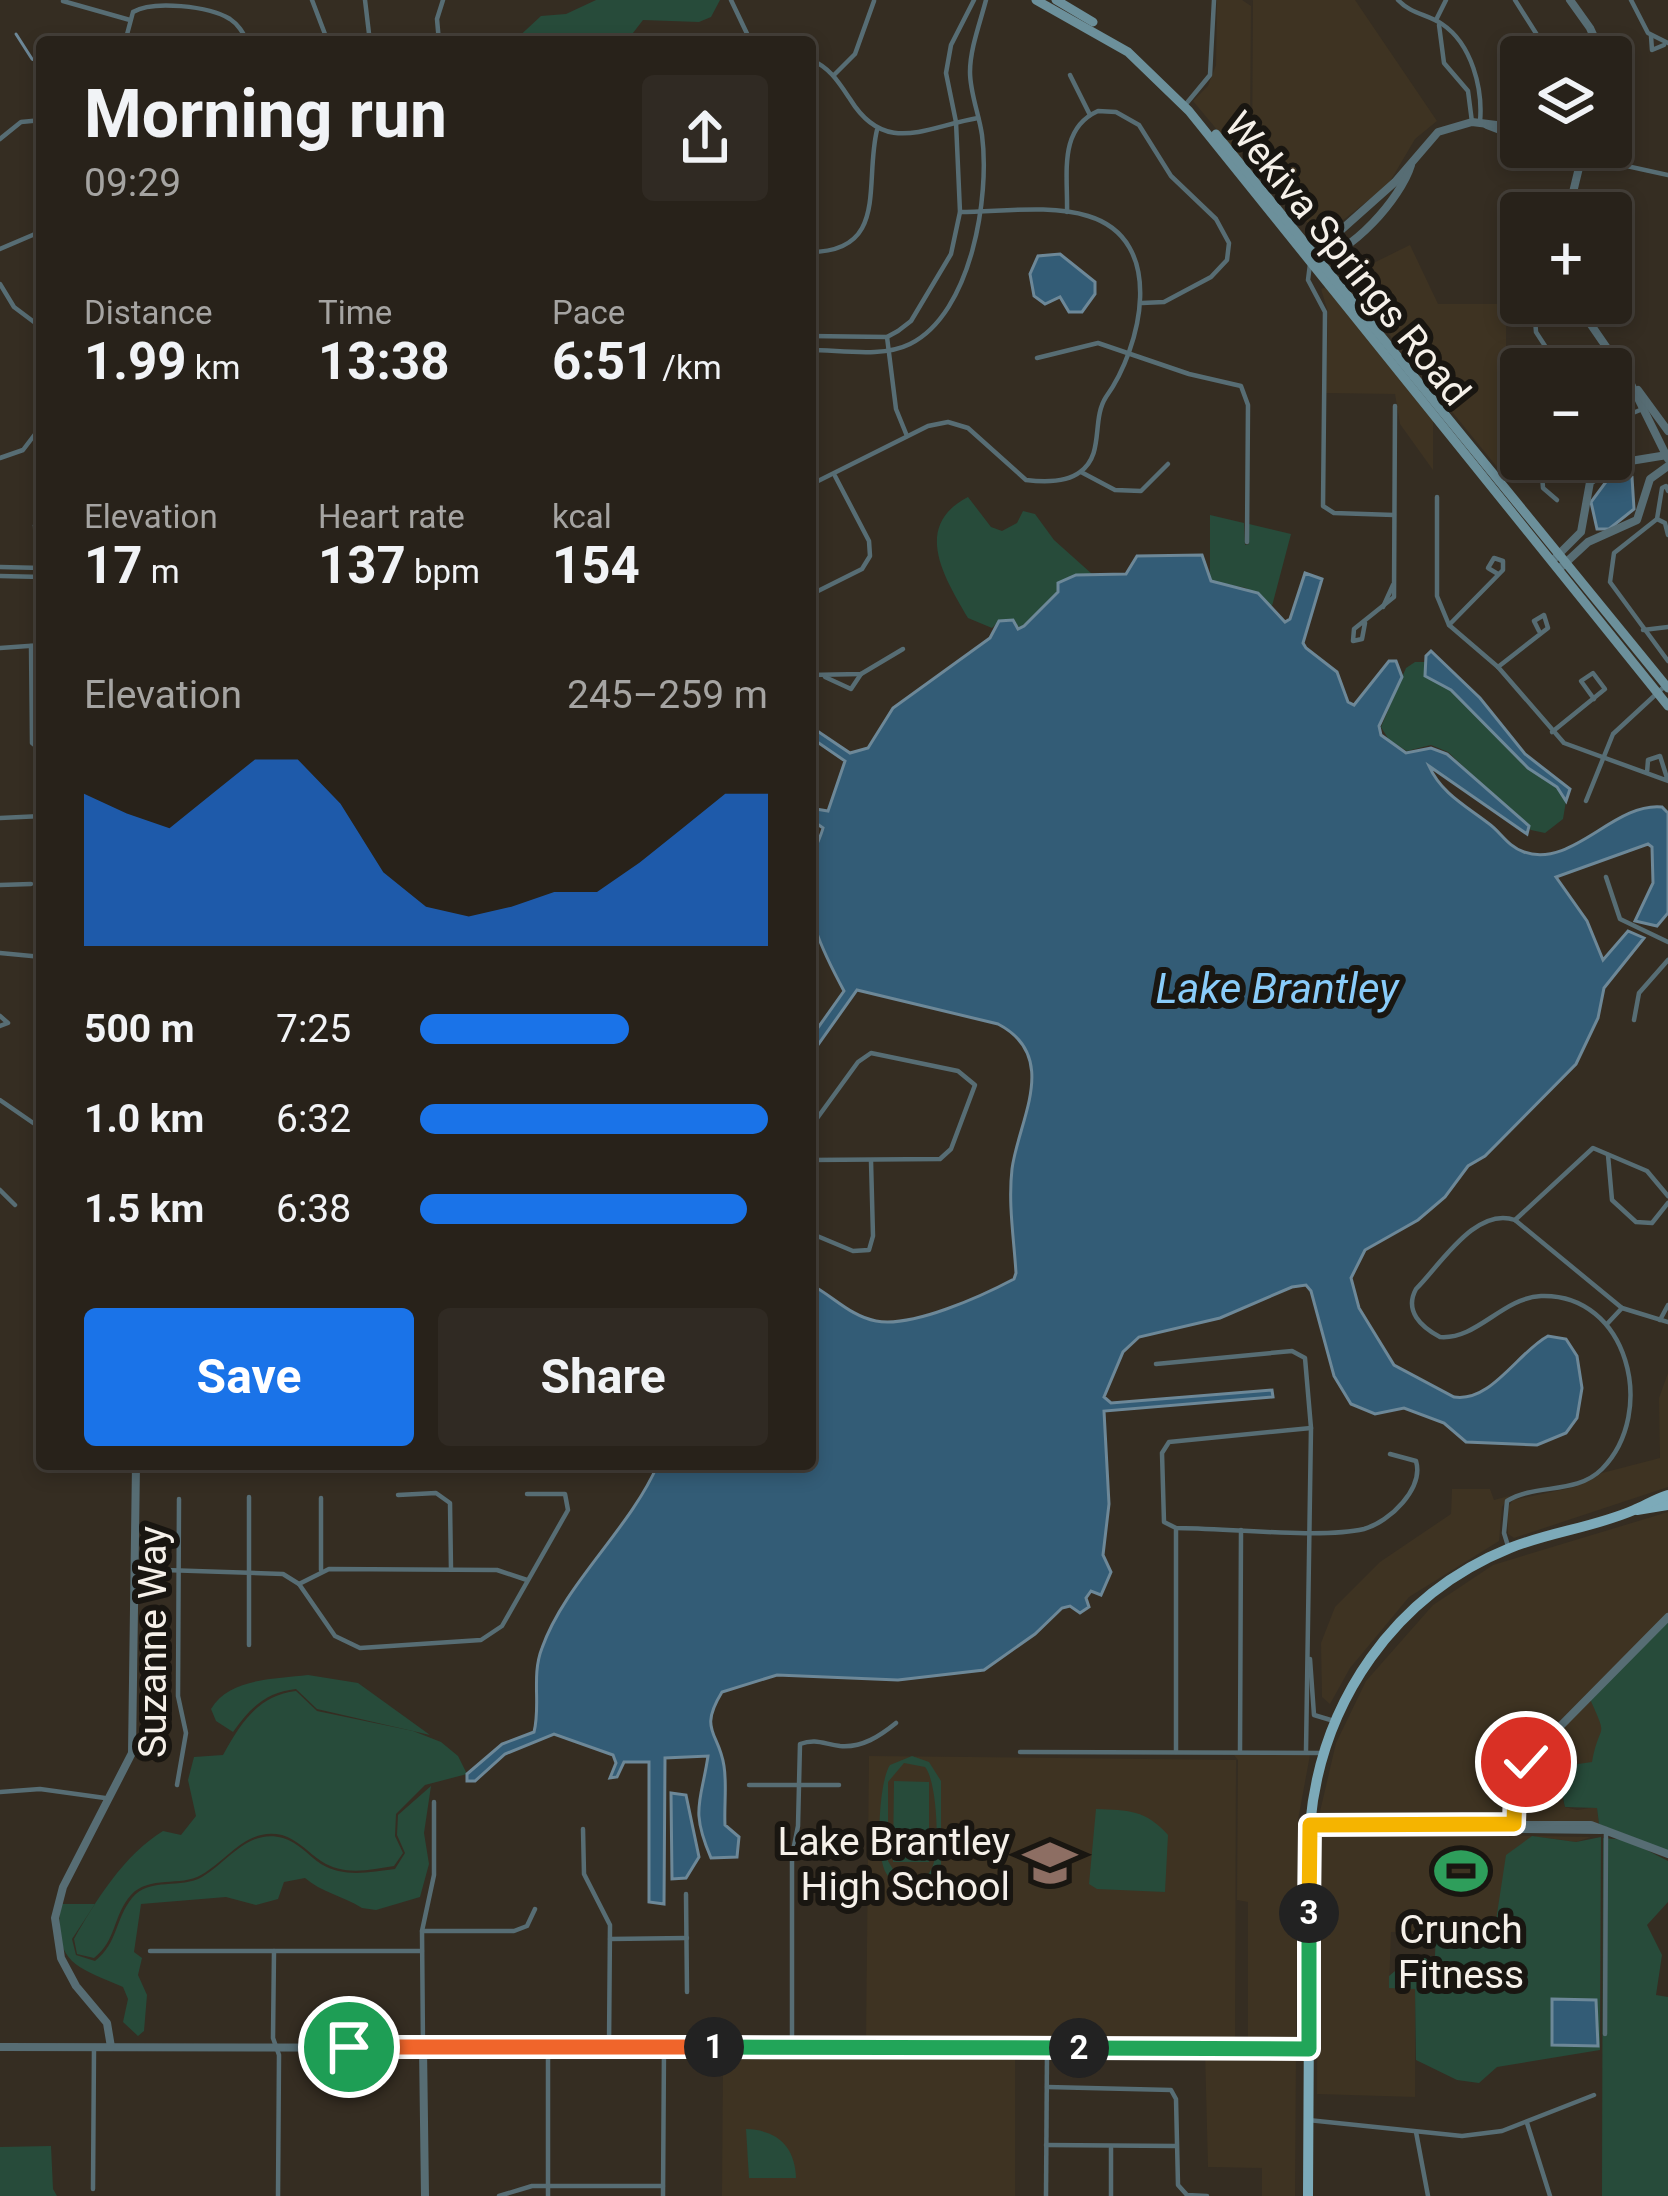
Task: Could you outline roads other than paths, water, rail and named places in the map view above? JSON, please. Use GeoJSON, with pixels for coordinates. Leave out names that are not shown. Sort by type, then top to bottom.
{"type":"FeatureCollection","features":[{"type":"Feature","properties":{"kind":"main road","name":"Wekiva Springs Road"},"geometry":{"type":"LineString","coordinates":[[1036,0],[1128,52],[1186,104]]}},
{"type":"Feature","properties":{"kind":"main road","name":"Wekiva Springs Road"},"geometry":{"type":"LineString","coordinates":[[1056,0],[1122,43],[1186,104],[1322,258],[1371,326],[1664,689],[1668,706]]}},
{"type":"Feature","properties":{"kind":"main road","name":"Wekiva Springs Road"},"geometry":{"type":"LineString","coordinates":[[1322,258],[1371,326]]}},
{"type":"Feature","properties":{"kind":"main road"},"geometry":{"type":"LineString","coordinates":[[1308,2196],[1310,1825],[1334,1721],[1366,1662],[1409,1612],[1459,1574],[1509,1549],[1668,1496]]}},
{"type":"Feature","properties":{"kind":"main road"},"geometry":{"type":"LineString","coordinates":[[1634,1510],[1668,1505]]}},
{"type":"Feature","properties":{"kind":"street"},"geometry":{"type":"LineString","coordinates":[[312,0],[326,36]]}},
{"type":"Feature","properties":{"kind":"street"},"geometry":{"type":"LineString","coordinates":[[365,0],[369,36]]}},
{"type":"Feature","properties":{"kind":"street"},"geometry":{"type":"LineString","coordinates":[[438,36],[443,0]]}},
{"type":"Feature","properties":{"kind":"street"},"geometry":{"type":"LineString","coordinates":[[730,0],[748,36]]}},
{"type":"Feature","properties":{"kind":"street"},"geometry":{"type":"LineString","coordinates":[[816,336],[886,337],[911,321],[951,254],[960,212],[956,122],[946,73],[951,45],[974,0]]}},
{"type":"Feature","properties":{"kind":"street"},"geometry":{"type":"LineString","coordinates":[[816,350],[888,351],[911,343],[946,308],[978,237],[982,140],[969,69],[986,0]]}},
{"type":"Feature","properties":{"kind":"street"},"geometry":{"type":"LineString","coordinates":[[1186,104],[1210,75],[1214,0]]}},
{"type":"Feature","properties":{"kind":"street"},"geometry":{"type":"LineString","coordinates":[[1399,0],[1450,32],[1475,70],[1481,98],[1476,122]]}},
{"type":"Feature","properties":{"kind":"street"},"geometry":{"type":"LineString","coordinates":[[1446,0],[1436,20],[1448,71],[1471,98],[1476,122]]}},
{"type":"Feature","properties":{"kind":"street"},"geometry":{"type":"LineString","coordinates":[[1515,0],[1538,36]]}},
{"type":"Feature","properties":{"kind":"street"},"geometry":{"type":"LineString","coordinates":[[1570,0],[1594,36]]}},
{"type":"Feature","properties":{"kind":"street"},"geometry":{"type":"LineString","coordinates":[[1631,0],[1651,36],[1667,42]]}},
{"type":"Feature","properties":{"kind":"street"},"geometry":{"type":"LineString","coordinates":[[63,1],[130,20]]}},
{"type":"Feature","properties":{"kind":"street"},"geometry":{"type":"LineString","coordinates":[[834,76],[855,54],[874,1]]}},
{"type":"Feature","properties":{"kind":"street"},"geometry":{"type":"LineString","coordinates":[[126,36],[134,12],[151,5],[217,14],[238,26],[244,36]]}},
{"type":"Feature","properties":{"kind":"street"},"geometry":{"type":"LineString","coordinates":[[816,63],[834,76],[866,122],[877,130],[903,134],[978,118]]}},
{"type":"Feature","properties":{"kind":"street"},"geometry":{"type":"LineString","coordinates":[[1070,75],[1090,115]]}},
{"type":"Feature","properties":{"kind":"street"},"geometry":{"type":"LineString","coordinates":[[1067,212],[1070,136],[1090,115],[1116,112],[1139,125],[1171,176],[1216,219],[1229,243],[1227,260],[1211,277],[1164,302],[1142,303]]}},
{"type":"Feature","properties":{"kind":"street"},"geometry":{"type":"LineString","coordinates":[[0,139],[21,122],[36,121]]}},
{"type":"Feature","properties":{"kind":"street"},"geometry":{"type":"LineString","coordinates":[[1476,122],[1500,131]]}},
{"type":"Feature","properties":{"kind":"street"},"geometry":{"type":"LineString","coordinates":[[1394,514],[1334,513],[1323,506],[1325,311],[1308,280],[1322,258],[1438,132],[1476,122],[1500,125]]}},
{"type":"Feature","properties":{"kind":"street"},"geometry":{"type":"LineString","coordinates":[[816,251],[842,249],[865,225],[877,130]]}},
{"type":"Feature","properties":{"kind":"street"},"geometry":{"type":"LineString","coordinates":[[1322,258],[1368,226],[1401,191],[1414,158]]}},
{"type":"Feature","properties":{"kind":"street"},"geometry":{"type":"LineString","coordinates":[[1632,166],[1668,176]]}},
{"type":"Feature","properties":{"kind":"street"},"geometry":{"type":"LineString","coordinates":[[1368,226],[1372,203]]}},
{"type":"Feature","properties":{"kind":"street"},"geometry":{"type":"LineString","coordinates":[[816,482],[939,423],[960,424],[1027,480],[1054,480],[1081,472],[1094,453],[1104,399],[1131,351],[1142,303],[1134,262],[1118,236],[1096,218],[1067,212],[960,212]]}},
{"type":"Feature","properties":{"kind":"street"},"geometry":{"type":"LineString","coordinates":[[0,249],[36,234]]}},
{"type":"Feature","properties":{"kind":"street"},"geometry":{"type":"LineString","coordinates":[[0,284],[14,307],[36,324]]}},
{"type":"Feature","properties":{"kind":"street"},"geometry":{"type":"LineString","coordinates":[[886,337],[896,410],[908,436]]}},
{"type":"Feature","properties":{"kind":"street"},"geometry":{"type":"LineString","coordinates":[[1037,358],[1089,343],[1131,351],[1189,374],[1236,383],[1246,392],[1247,542]]}},
{"type":"Feature","properties":{"kind":"street"},"geometry":{"type":"LineString","coordinates":[[1632,384],[1668,431]]}},
{"type":"Feature","properties":{"kind":"street"},"geometry":{"type":"LineString","coordinates":[[1632,385],[1668,458]]}},
{"type":"Feature","properties":{"kind":"street"},"geometry":{"type":"LineString","coordinates":[[1364,623],[1381,610],[1394,586],[1395,406]]}},
{"type":"Feature","properties":{"kind":"street"},"geometry":{"type":"LineString","coordinates":[[1632,413],[1645,408]]}},
{"type":"Feature","properties":{"kind":"street"},"geometry":{"type":"LineString","coordinates":[[0,458],[23,449],[36,433]]}},
{"type":"Feature","properties":{"kind":"street"},"geometry":{"type":"LineString","coordinates":[[1561,560],[1637,520],[1651,478],[1668,458]]}},
{"type":"Feature","properties":{"kind":"street"},"geometry":{"type":"LineString","coordinates":[[1561,560],[1581,532],[1590,482],[1618,463],[1668,458]]}},
{"type":"Feature","properties":{"kind":"street"},"geometry":{"type":"LineString","coordinates":[[1081,472],[1115,490],[1141,491],[1168,464]]}},
{"type":"Feature","properties":{"kind":"street"},"geometry":{"type":"LineString","coordinates":[[816,593],[862,569],[870,556],[869,542],[834,473]]}},
{"type":"Feature","properties":{"kind":"street"},"geometry":{"type":"LineString","coordinates":[[1542,480],[1543,488],[1557,500]]}},
{"type":"Feature","properties":{"kind":"street"},"geometry":{"type":"LineString","coordinates":[[1668,491],[1662,488],[1657,519],[1614,553],[1610,582],[1668,661]]}},
{"type":"Feature","properties":{"kind":"street"},"geometry":{"type":"LineString","coordinates":[[1437,497],[1437,596],[1449,625],[1498,667],[1564,742],[1668,781]]}},
{"type":"Feature","properties":{"kind":"street"},"geometry":{"type":"LineString","coordinates":[[1657,519],[1668,535]]}},
{"type":"Feature","properties":{"kind":"street"},"geometry":{"type":"LineString","coordinates":[[35,525],[36,534]]}},
{"type":"Feature","properties":{"kind":"street"},"geometry":{"type":"LineString","coordinates":[[0,567],[36,568]]}},
{"type":"Feature","properties":{"kind":"street"},"geometry":{"type":"LineString","coordinates":[[1449,625],[1498,574]]}},
{"type":"Feature","properties":{"kind":"street"},"geometry":{"type":"LineString","coordinates":[[0,576],[36,577]]}},
{"type":"Feature","properties":{"kind":"street"},"geometry":{"type":"LineString","coordinates":[[1643,630],[1668,627]]}},
{"type":"Feature","properties":{"kind":"street"},"geometry":{"type":"LineString","coordinates":[[1498,667],[1539,631]]}},
{"type":"Feature","properties":{"kind":"street"},"geometry":{"type":"LineString","coordinates":[[31,646],[32,742],[36,746]]}},
{"type":"Feature","properties":{"kind":"street"},"geometry":{"type":"LineString","coordinates":[[0,648],[36,646]]}},
{"type":"Feature","properties":{"kind":"street"},"geometry":{"type":"LineString","coordinates":[[822,675],[851,689],[861,674],[903,649]]}},
{"type":"Feature","properties":{"kind":"street"},"geometry":{"type":"LineString","coordinates":[[1552,732],[1594,699],[1605,689],[1593,673],[1581,680],[1594,699]]}},
{"type":"Feature","properties":{"kind":"street"},"geometry":{"type":"LineString","coordinates":[[816,675],[861,674]]}},
{"type":"Feature","properties":{"kind":"street"},"geometry":{"type":"LineString","coordinates":[[1586,801],[1613,734],[1664,689]]}},
{"type":"Feature","properties":{"kind":"street"},"geometry":{"type":"LineString","coordinates":[[1647,773],[1648,760],[1660,756],[1668,781]]}},
{"type":"Feature","properties":{"kind":"street"},"geometry":{"type":"LineString","coordinates":[[0,818],[36,816]]}},
{"type":"Feature","properties":{"kind":"street"},"geometry":{"type":"LineString","coordinates":[[1606,877],[1620,920],[1668,942]]}},
{"type":"Feature","properties":{"kind":"street"},"geometry":{"type":"LineString","coordinates":[[0,885],[31,884]]}},
{"type":"Feature","properties":{"kind":"street"},"geometry":{"type":"LineString","coordinates":[[0,953],[36,956]]}},
{"type":"Feature","properties":{"kind":"street"},"geometry":{"type":"LineString","coordinates":[[1634,1020],[1639,993],[1668,960]]}},
{"type":"Feature","properties":{"kind":"street"},"geometry":{"type":"LineString","coordinates":[[0,1016],[7,1017],[8,1023],[0,1026]]}},
{"type":"Feature","properties":{"kind":"street"},"geometry":{"type":"LineString","coordinates":[[816,1120],[865,1056],[902,1057],[964,1073],[975,1085],[967,1114],[944,1158],[816,1160]]}},
{"type":"Feature","properties":{"kind":"street"},"geometry":{"type":"LineString","coordinates":[[0,1100],[36,1125]]}},
{"type":"Feature","properties":{"kind":"street"},"geometry":{"type":"LineString","coordinates":[[1515,1220],[1593,1148],[1647,1171],[1668,1199],[1652,1223],[1636,1222],[1612,1200],[1608,1155]]}},
{"type":"Feature","properties":{"kind":"street"},"geometry":{"type":"LineString","coordinates":[[816,1236],[853,1251],[868,1250],[873,1225],[871,1161]]}},
{"type":"Feature","properties":{"kind":"street"},"geometry":{"type":"LineString","coordinates":[[0,1190],[16,1205]]}},
{"type":"Feature","properties":{"kind":"street"},"geometry":{"type":"LineString","coordinates":[[1509,1549],[1504,1533],[1507,1501],[1587,1480],[1601,1470],[1622,1441],[1630,1373],[1607,1324],[1583,1304],[1542,1296],[1513,1302],[1455,1337],[1433,1334],[1417,1319],[1410,1304],[1413,1293],[1477,1226],[1495,1217],[1515,1220],[1622,1308],[1664,1321],[1668,1305]]}},
{"type":"Feature","properties":{"kind":"street"},"geometry":{"type":"LineString","coordinates":[[1607,1324],[1622,1308]]}},
{"type":"Feature","properties":{"kind":"street"},"geometry":{"type":"LineString","coordinates":[[1156,1364],[1302,1353],[1311,1428],[1306,1751]]}},
{"type":"Feature","properties":{"kind":"street"},"geometry":{"type":"LineString","coordinates":[[1311,1428],[1168,1442],[1162,1453],[1164,1522],[1176,1528],[1371,1526],[1409,1495],[1419,1466],[1407,1456],[1390,1454]]}},
{"type":"Feature","properties":{"kind":"street"},"geometry":{"type":"LineString","coordinates":[[111,2047],[106,2023],[66,1967],[55,1928],[63,1887],[132,1753],[136,1470]]}},
{"type":"Feature","properties":{"kind":"street"},"geometry":{"type":"LineString","coordinates":[[134,1569],[274,1571],[299,1584],[335,1636],[374,1650],[488,1637],[502,1626],[568,1502],[557,1492],[527,1494]]}},
{"type":"Feature","properties":{"kind":"street"},"geometry":{"type":"LineString","coordinates":[[398,1496],[436,1493],[446,1497],[451,1508],[452,1569]]}},
{"type":"Feature","properties":{"kind":"street"},"geometry":{"type":"LineString","coordinates":[[249,1497],[249,1645]]}},
{"type":"Feature","properties":{"kind":"street","name":"Suzanne Way"},"geometry":{"type":"LineString","coordinates":[[177,1785],[186,1733],[178,1696],[179,1498]]}},
{"type":"Feature","properties":{"kind":"street"},"geometry":{"type":"LineString","coordinates":[[321,1498],[321,1570]]}},
{"type":"Feature","properties":{"kind":"street"},"geometry":{"type":"LineString","coordinates":[[1176,1528],[1176,1752]]}},
{"type":"Feature","properties":{"kind":"street"},"geometry":{"type":"LineString","coordinates":[[1240,1752],[1241,1528]]}},
{"type":"Feature","properties":{"kind":"street"},"geometry":{"type":"LineString","coordinates":[[299,1584],[321,1570],[497,1570],[528,1580]]}},
{"type":"Feature","properties":{"kind":"street"},"geometry":{"type":"LineString","coordinates":[[1513,1828],[1515,1789],[1535,1750],[1668,1617]]}},
{"type":"Feature","properties":{"kind":"street"},"geometry":{"type":"LineString","coordinates":[[1308,1653],[1314,1671],[1314,1715],[1334,1721]]}},
{"type":"Feature","properties":{"kind":"street"},"geometry":{"type":"LineString","coordinates":[[792,2048],[792,1856],[800,1744],[872,1741],[896,1723]]}},
{"type":"Feature","properties":{"kind":"street"},"geometry":{"type":"LineString","coordinates":[[1020,1752],[1323,1753]]}},
{"type":"Feature","properties":{"kind":"street"},"geometry":{"type":"LineString","coordinates":[[749,1785],[839,1785]]}},
{"type":"Feature","properties":{"kind":"street"},"geometry":{"type":"LineString","coordinates":[[0,1792],[84,1792],[110,1800]]}},
{"type":"Feature","properties":{"kind":"street"},"geometry":{"type":"LineString","coordinates":[[425,2196],[422,1931],[434,1874],[434,1802]]}},
{"type":"Feature","properties":{"kind":"street"},"geometry":{"type":"LineString","coordinates":[[1310,1825],[1320,1829],[1606,1829],[1668,1854]]}},
{"type":"Feature","properties":{"kind":"street"},"geometry":{"type":"LineString","coordinates":[[583,1829],[584,1874],[606,1912],[610,1939],[609,2047]]}},
{"type":"Feature","properties":{"kind":"street"},"geometry":{"type":"LineString","coordinates":[[1605,2034],[1606,1829]]}},
{"type":"Feature","properties":{"kind":"street"},"geometry":{"type":"LineString","coordinates":[[686,1894],[687,1992]]}},
{"type":"Feature","properties":{"kind":"street"},"geometry":{"type":"LineString","coordinates":[[422,1931],[514,1931],[527,1926],[536,1909]]}},
{"type":"Feature","properties":{"kind":"street"},"geometry":{"type":"LineString","coordinates":[[610,1939],[687,1938]]}},
{"type":"Feature","properties":{"kind":"street"},"geometry":{"type":"LineString","coordinates":[[274,1950],[278,2196]]}},
{"type":"Feature","properties":{"kind":"street"},"geometry":{"type":"LineString","coordinates":[[149,1952],[422,1951]]}},
{"type":"Feature","properties":{"kind":"street"},"geometry":{"type":"LineString","coordinates":[[0,2047],[1309,2049]]}},
{"type":"Feature","properties":{"kind":"street"},"geometry":{"type":"LineString","coordinates":[[93,2189],[94,2047]]}},
{"type":"Feature","properties":{"kind":"street"},"geometry":{"type":"LineString","coordinates":[[548,2047],[548,2196]]}},
{"type":"Feature","properties":{"kind":"street"},"geometry":{"type":"LineString","coordinates":[[663,2196],[664,2047]]}},
{"type":"Feature","properties":{"kind":"street"},"geometry":{"type":"LineString","coordinates":[[1046,2196],[1047,2048]]}},
{"type":"Feature","properties":{"kind":"street"},"geometry":{"type":"LineString","coordinates":[[1047,2087],[1172,2090],[1176,2179],[1182,2191],[1208,2196]]}},
{"type":"Feature","properties":{"kind":"street"},"geometry":{"type":"LineString","coordinates":[[1308,2120],[1462,2136],[1526,2123],[1594,2095]]}},
{"type":"Feature","properties":{"kind":"street"},"geometry":{"type":"LineString","coordinates":[[1526,2123],[1550,2196]]}},
{"type":"Feature","properties":{"kind":"street"},"geometry":{"type":"LineString","coordinates":[[1416,2132],[1427,2196]]}},
{"type":"Feature","properties":{"kind":"street"},"geometry":{"type":"LineString","coordinates":[[1046,2145],[1176,2146]]}},
{"type":"Feature","properties":{"kind":"street"},"geometry":{"type":"LineString","coordinates":[[1111,2145],[1111,2196]]}},
{"type":"Feature","properties":{"kind":"street"},"geometry":{"type":"LineString","coordinates":[[499,2196],[548,2186],[663,2186]]}},
{"type":"Feature","properties":{"kind":"water"},"geometry":{"type":"Polygon","coordinates":[[[1060,254],[1095,282],[1095,294],[1082,312],[1069,312],[1060,297],[1045,304],[1034,296],[1030,274],[1038,256],[1060,254]]]}},
{"type":"Feature","properties":{"kind":"water"},"geometry":{"type":"Polygon","coordinates":[[[1632,477],[1634,509],[1609,529],[1597,529],[1591,502],[1607,480],[1632,477]]]}},
{"type":"Feature","properties":{"kind":"water","name":"Lake Brantley"},"geometry":{"type":"Polygon","coordinates":[[[1202,555],[1211,581],[1258,593],[1285,622],[1305,573],[1322,579],[1303,643],[1306,648],[1337,672],[1348,702],[1354,705],[1389,661],[1396,661],[1402,677],[1379,726],[1381,735],[1406,753],[1431,748],[1447,754],[1529,826],[1527,834],[1429,766],[1440,784],[1524,852],[1559,851],[1644,808],[1662,807],[1668,813],[1668,913],[1657,926],[1635,921],[1653,883],[1648,844],[1556,877],[1587,921],[1603,960],[1628,931],[1644,938],[1604,988],[1598,1018],[1576,1064],[1485,1156],[1468,1166],[1445,1197],[1418,1220],[1365,1250],[1351,1278],[1359,1308],[1394,1365],[1454,1397],[1467,1397],[1492,1385],[1548,1336],[1566,1339],[1577,1356],[1582,1388],[1577,1418],[1566,1433],[1537,1445],[1466,1442],[1444,1423],[1404,1408],[1375,1414],[1351,1404],[1334,1376],[1306,1285],[1220,1318],[1139,1337],[1123,1352],[1104,1397],[1111,1403],[1272,1390],[1273,1397],[1104,1411],[1109,1504],[1103,1555],[1111,1572],[1101,1595],[1091,1591],[1086,1598],[1089,1607],[1080,1613],[1070,1606],[1062,1608],[984,1670],[898,1680],[777,1675],[722,1692],[711,1724],[724,1766],[725,1825],[739,1837],[737,1857],[711,1858],[701,1828],[699,1806],[708,1756],[665,1758],[664,1904],[649,1902],[649,1762],[624,1762],[617,1777],[610,1778],[616,1763],[613,1755],[554,1734],[505,1754],[475,1781],[467,1781],[467,1774],[502,1744],[534,1732],[539,1659],[552,1624],[655,1470],[816,1470],[816,1288],[858,1315],[891,1322],[966,1302],[1014,1279],[1016,1273],[1011,1182],[1032,1072],[1028,1054],[1017,1038],[998,1024],[857,990],[816,1048],[816,1031],[844,991],[816,927],[816,847],[823,828],[816,823],[816,809],[828,811],[845,761],[816,741],[816,730],[850,753],[868,748],[893,708],[990,638],[999,621],[1013,620],[1018,629],[1058,592],[1058,583],[1076,575],[1126,574],[1137,556],[1202,555]]]}},
{"type":"Feature","properties":{"kind":"water"},"geometry":{"type":"Polygon","coordinates":[[[1431,651],[1480,698],[1525,754],[1570,789],[1566,801],[1557,787],[1528,768],[1451,690],[1425,676],[1426,656],[1431,651]]]}},
{"type":"Feature","properties":{"kind":"water"},"geometry":{"type":"Polygon","coordinates":[[[671,1793],[686,1795],[699,1857],[686,1878],[672,1879],[671,1793]]]}},
{"type":"Feature","properties":{"kind":"water"},"geometry":{"type":"Polygon","coordinates":[[[1552,1999],[1596,2000],[1598,2046],[1552,2045],[1552,1999]]]}},
{"type":"Feature","properties":{"kind":"waterway"},"geometry":{"type":"LineString","coordinates":[[16,34],[36,61]]}},
{"type":"Feature","properties":{"kind":"place","name":"Lake Brantley High School"},"geometry":{"type":"Point","coordinates":[1050,1863]}},
{"type":"Feature","properties":{"kind":"place","name":"Crunch Fitness"},"geometry":{"type":"Point","coordinates":[1461,1871]}}]}
